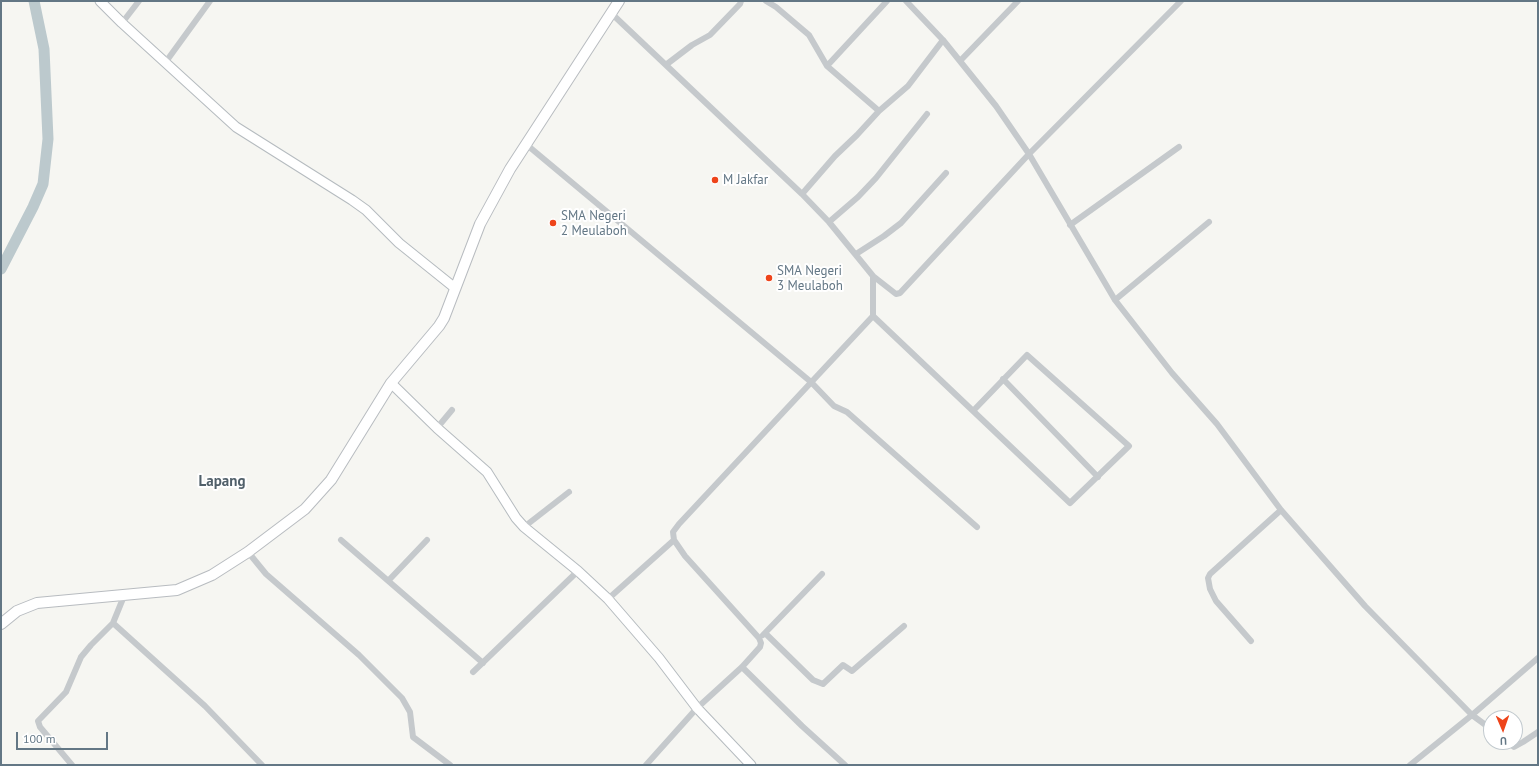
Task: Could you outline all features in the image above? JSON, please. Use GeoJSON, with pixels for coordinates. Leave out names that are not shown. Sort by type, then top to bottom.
{"type":"FeatureCollection","features":[{"type":"Feature","properties":{"kind":"main road"},"geometry":{"type":"LineString","coordinates":[[1,624],[17,611],[37,603],[177,590],[212,576],[248,552],[305,509],[331,480],[390,383],[439,326],[444,318],[480,224],[510,169],[619,1]]}},
{"type":"Feature","properties":{"kind":"street"},"geometry":{"type":"LineString","coordinates":[[100,1],[165,63],[236,127],[357,203],[399,243],[456,288]]}},
{"type":"Feature","properties":{"kind":"street"},"geometry":{"type":"LineString","coordinates":[[122,23],[139,1]]}},
{"type":"Feature","properties":{"kind":"street"},"geometry":{"type":"LineString","coordinates":[[165,63],[210,1]]}},
{"type":"Feature","properties":{"kind":"street"},"geometry":{"type":"LineString","coordinates":[[667,64],[692,45],[710,35],[740,4],[741,1]]}},
{"type":"Feature","properties":{"kind":"street"},"geometry":{"type":"LineString","coordinates":[[766,1],[776,7],[809,35],[827,66],[879,111]]}},
{"type":"Feature","properties":{"kind":"street"},"geometry":{"type":"LineString","coordinates":[[827,66],[887,1]]}},
{"type":"Feature","properties":{"kind":"street"},"geometry":{"type":"LineString","coordinates":[[906,1],[943,40],[996,106],[1029,154],[1115,300],[1172,373],[1217,424],[1281,510],[1365,606],[1472,715],[1483,723]]}},
{"type":"Feature","properties":{"kind":"street"},"geometry":{"type":"LineString","coordinates":[[960,61],[1018,1]]}},
{"type":"Feature","properties":{"kind":"street"},"geometry":{"type":"LineString","coordinates":[[611,13],[667,64],[716,113],[802,194],[829,222],[873,276],[896,294],[900,293],[1029,154],[1181,1]]}},
{"type":"Feature","properties":{"kind":"street"},"geometry":{"type":"LineString","coordinates":[[802,194],[835,156],[879,111],[908,86],[943,40]]}},
{"type":"Feature","properties":{"kind":"street"},"geometry":{"type":"LineString","coordinates":[[829,222],[858,197],[876,178],[927,114]]}},
{"type":"Feature","properties":{"kind":"street"},"geometry":{"type":"LineString","coordinates":[[526,145],[811,382],[834,406],[847,412],[977,527]]}},
{"type":"Feature","properties":{"kind":"street"},"geometry":{"type":"LineString","coordinates":[[1070,225],[1179,147]]}},
{"type":"Feature","properties":{"kind":"street"},"geometry":{"type":"LineString","coordinates":[[856,254],[901,223],[946,173]]}},
{"type":"Feature","properties":{"kind":"street"},"geometry":{"type":"LineString","coordinates":[[1115,300],[1209,222]]}},
{"type":"Feature","properties":{"kind":"street"},"geometry":{"type":"LineString","coordinates":[[646,765],[697,708],[742,667],[760,647],[761,643],[759,638],[686,556],[674,540],[673,532],[873,316],[873,276]]}},
{"type":"Feature","properties":{"kind":"street"},"geometry":{"type":"LineString","coordinates":[[873,316],[1070,504],[1129,446],[1027,355],[973,411]]}},
{"type":"Feature","properties":{"kind":"street"},"geometry":{"type":"LineString","coordinates":[[1003,380],[1098,477]]}},
{"type":"Feature","properties":{"kind":"street"},"geometry":{"type":"LineString","coordinates":[[390,383],[437,428],[487,472],[516,518],[524,527],[578,571],[608,599],[658,658],[697,708],[751,765]]}},
{"type":"Feature","properties":{"kind":"street"},"geometry":{"type":"LineString","coordinates":[[437,428],[452,410]]}},
{"type":"Feature","properties":{"kind":"street"},"geometry":{"type":"LineString","coordinates":[[524,527],[569,492]]}},
{"type":"Feature","properties":{"kind":"street"},"geometry":{"type":"LineString","coordinates":[[1251,641],[1216,601],[1210,589],[1208,578],[1210,574],[1281,510]]}},
{"type":"Feature","properties":{"kind":"street"},"geometry":{"type":"LineString","coordinates":[[341,540],[483,663]]}},
{"type":"Feature","properties":{"kind":"street"},"geometry":{"type":"LineString","coordinates":[[389,580],[427,540]]}},
{"type":"Feature","properties":{"kind":"street"},"geometry":{"type":"LineString","coordinates":[[608,599],[645,564],[674,540]]}},
{"type":"Feature","properties":{"kind":"street"},"geometry":{"type":"LineString","coordinates":[[248,552],[266,574],[359,655],[402,698],[410,712],[413,737],[450,765]]}},
{"type":"Feature","properties":{"kind":"street"},"geometry":{"type":"LineString","coordinates":[[473,672],[578,571]]}},
{"type":"Feature","properties":{"kind":"street"},"geometry":{"type":"LineString","coordinates":[[759,638],[822,574]]}},
{"type":"Feature","properties":{"kind":"street"},"geometry":{"type":"LineString","coordinates":[[72,765],[40,727],[38,721],[66,692],[81,657],[113,623],[124,596]]}},
{"type":"Feature","properties":{"kind":"street"},"geometry":{"type":"LineString","coordinates":[[113,623],[206,706],[262,765]]}},
{"type":"Feature","properties":{"kind":"street"},"geometry":{"type":"LineString","coordinates":[[765,633],[813,680],[823,684],[843,665],[852,671],[904,626]]}},
{"type":"Feature","properties":{"kind":"street"},"geometry":{"type":"LineString","coordinates":[[1410,765],[1472,715],[1538,658]]}},
{"type":"Feature","properties":{"kind":"street"},"geometry":{"type":"LineString","coordinates":[[742,667],[802,726],[845,765]]}},
{"type":"Feature","properties":{"kind":"street"},"geometry":{"type":"LineString","coordinates":[[1523,742],[1538,732]]}},
{"type":"Feature","properties":{"kind":"waterway"},"geometry":{"type":"LineString","coordinates":[[1,269],[33,207],[43,184],[48,139],[44,49],[34,1]]}},
{"type":"Feature","properties":{"kind":"place","name":"M Jakfar"},"geometry":{"type":"Point","coordinates":[715,180]}},
{"type":"Feature","properties":{"kind":"place","name":"SMA Negeri 2 Meulaboh"},"geometry":{"type":"Point","coordinates":[553,223]}},
{"type":"Feature","properties":{"kind":"place","name":"SMA Negeri 3 Meulaboh"},"geometry":{"type":"Point","coordinates":[769,278]}},
{"type":"Feature","properties":{"kind":"district","name":"Lapang"},"geometry":{"type":"Point","coordinates":[222,482]}}]}
